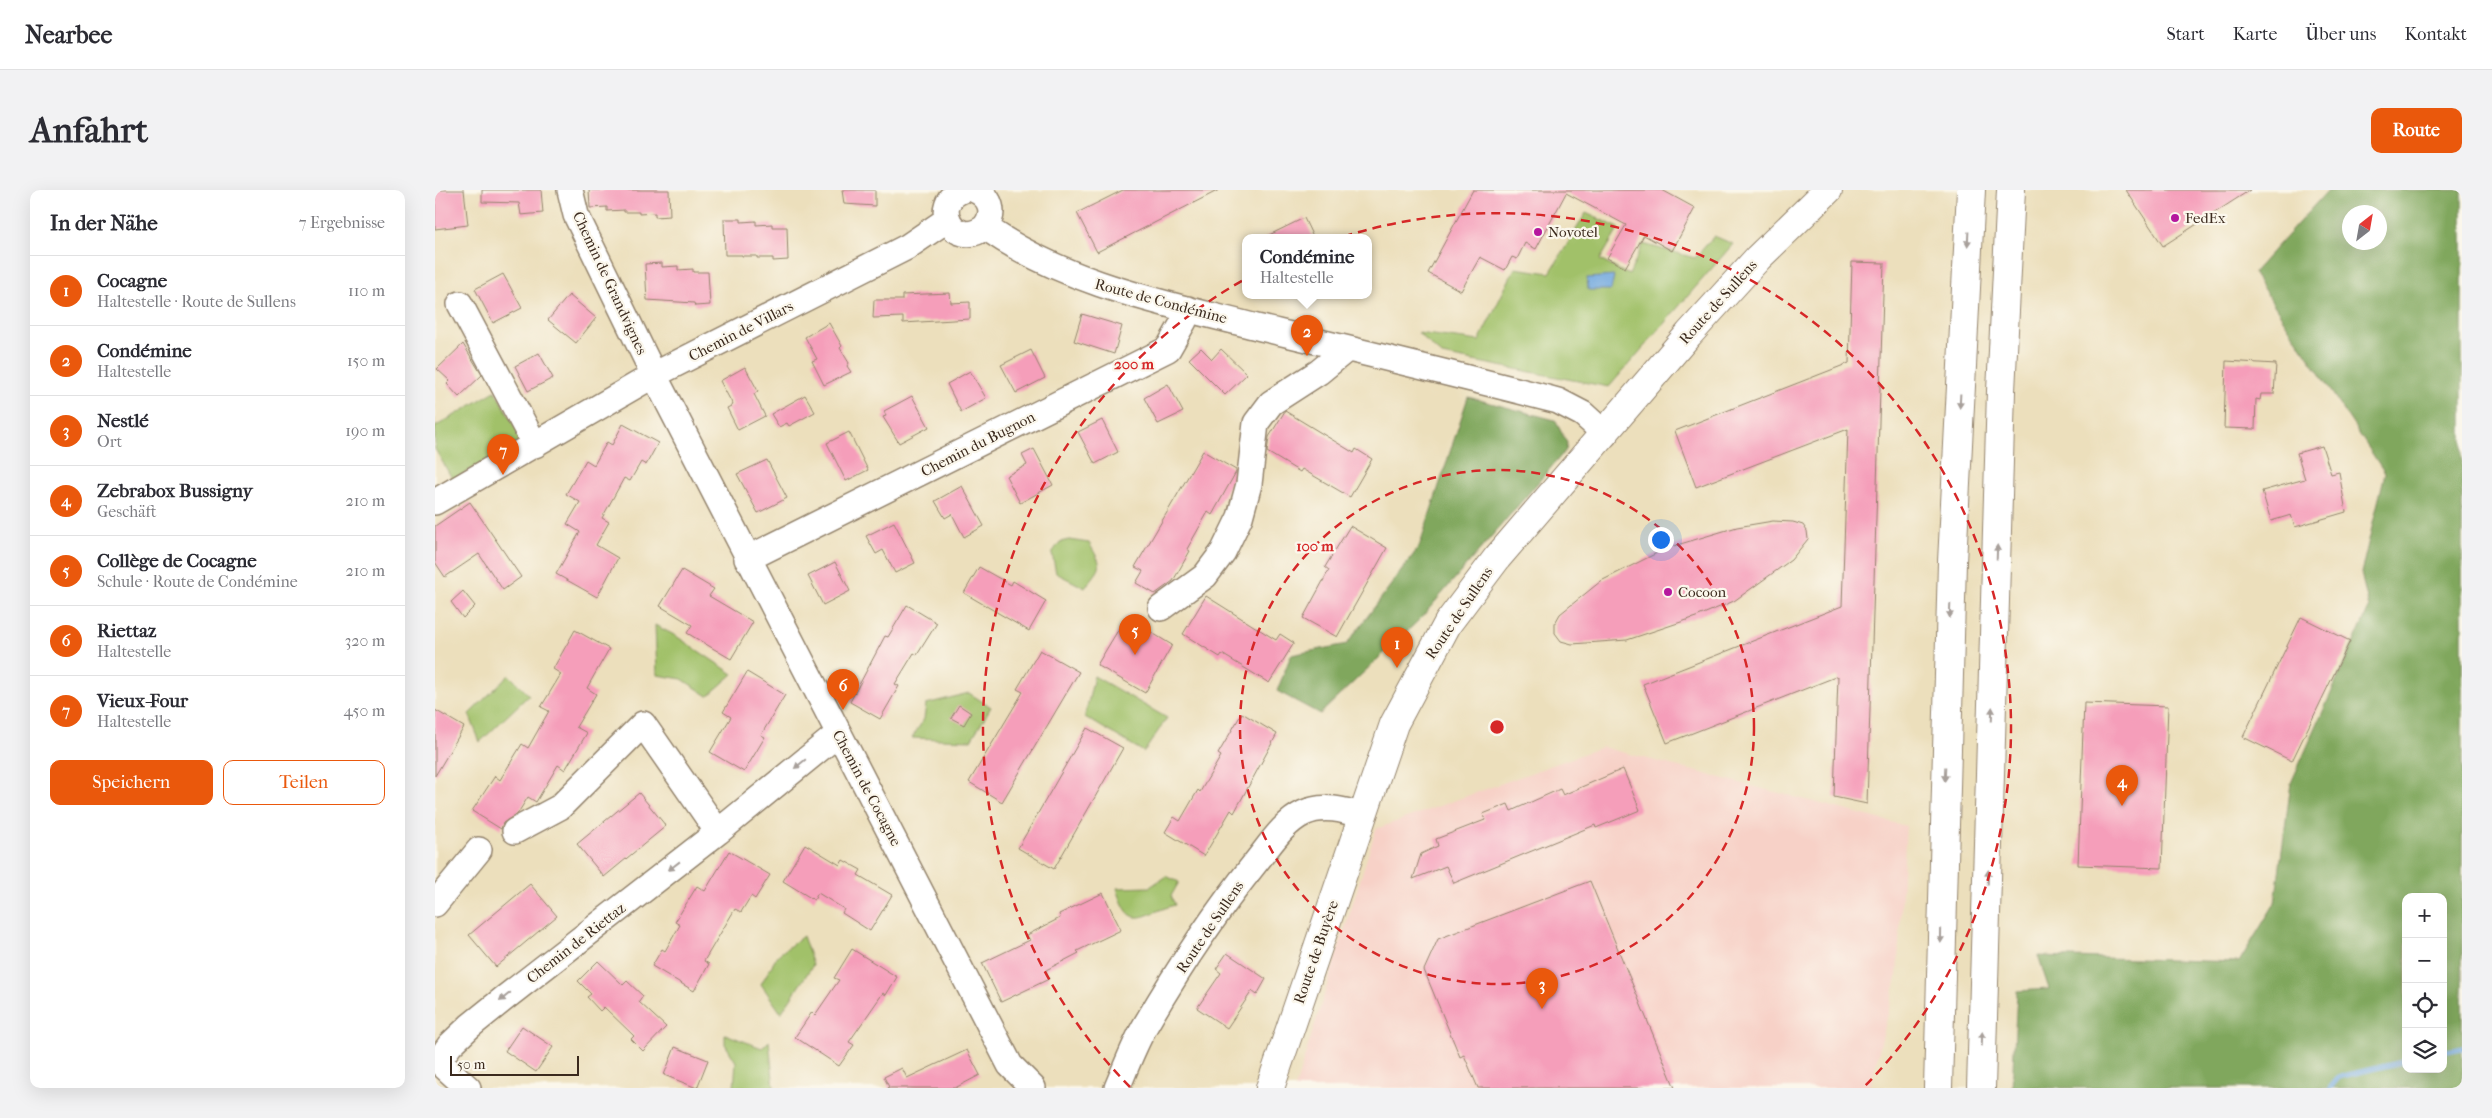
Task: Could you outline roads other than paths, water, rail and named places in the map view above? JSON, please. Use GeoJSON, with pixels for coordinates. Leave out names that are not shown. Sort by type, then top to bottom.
{"type":"FeatureCollection","features":[{"type":"Feature","properties":{"kind":"main road","name":"Route de Sullens"},"geometry":{"type":"LineString","coordinates":[[1363,816],[1394,724],[1448,624],[1497,558],[1717,302],[1779,237],[1828,190]]}},
{"type":"Feature","properties":{"kind":"main road"},"geometry":{"type":"LineString","coordinates":[[1938,1088],[1952,562],[1971,190]]}},
{"type":"Feature","properties":{"kind":"main road"},"geometry":{"type":"LineString","coordinates":[[1981,1088],[2001,391],[2011,190]]}},
{"type":"Feature","properties":{"kind":"main road","name":"Route de Buyère"},"geometry":{"type":"LineString","coordinates":[[1270,1088],[1363,816]]}},
{"type":"Feature","properties":{"kind":"main road"},"geometry":{"type":"LineString","coordinates":[[1925,1088],[1940,984]]}},
{"type":"Feature","properties":{"kind":"street","name":"Chemin de Grandvignes"},"geometry":{"type":"LineString","coordinates":[[570,190],[576,214],[653,375]]}},
{"type":"Feature","properties":{"kind":"street"},"geometry":{"type":"LineString","coordinates":[[972,193],[991,218],[979,232],[964,234],[951,226],[947,220],[947,206],[972,193]]}},
{"type":"Feature","properties":{"kind":"street","name":"Chemin de Villars"},"geometry":{"type":"LineString","coordinates":[[435,502],[653,375],[907,247],[947,220]]}},
{"type":"Feature","properties":{"kind":"street","name":"Route de Condémine"},"geometry":{"type":"LineString","coordinates":[[985,227],[1025,253],[1097,284],[1188,309],[1558,401],[1583,414],[1605,434]]}},
{"type":"Feature","properties":{"kind":"street"},"geometry":{"type":"LineString","coordinates":[[460,304],[535,445]]}},
{"type":"Feature","properties":{"kind":"street","name":"Chemin du Bugnon"},"geometry":{"type":"LineString","coordinates":[[747,559],[1168,349],[1184,321],[1188,309]]}},
{"type":"Feature","properties":{"kind":"street"},"geometry":{"type":"LineString","coordinates":[[1161,608],[1205,576],[1223,552],[1240,517],[1249,484],[1256,423],[1271,404],[1319,372],[1347,348]]}},
{"type":"Feature","properties":{"kind":"street","name":"Chemin de Cocagne"},"geometry":{"type":"LineString","coordinates":[[653,375],[1010,1065],[1033,1088]]}},
{"type":"Feature","properties":{"kind":"street"},"geometry":{"type":"LineString","coordinates":[[515,831],[559,807],[643,724],[718,832]]}},
{"type":"Feature","properties":{"kind":"street","name":"Chemin de Riettaz"},"geometry":{"type":"LineString","coordinates":[[437,1059],[493,1007],[718,832],[839,733]]}},
{"type":"Feature","properties":{"kind":"street","name":"Route de Sullens"},"geometry":{"type":"LineString","coordinates":[[1117,1088],[1145,1027],[1165,994],[1223,903],[1279,833],[1290,822],[1305,813],[1321,809],[1339,809],[1363,816]]}},
{"type":"Feature","properties":{"kind":"street"},"geometry":{"type":"LineString","coordinates":[[435,904],[479,850]]}},
{"type":"Feature","properties":{"kind":"street"},"geometry":{"type":"LineString","coordinates":[[437,1059],[468,1088]]}},
{"type":"Feature","properties":{"kind":"water"},"geometry":{"type":"Polygon","coordinates":[[[1614,276],[1611,290],[1588,290],[1587,278],[1614,276]]]}},
{"type":"Feature","properties":{"kind":"waterway"},"geometry":{"type":"LineString","coordinates":[[2447,1051],[2462,1048]]}},
{"type":"Feature","properties":{"kind":"waterway"},"geometry":{"type":"LineString","coordinates":[[2330,1088],[2339,1077],[2402,1062]]}},
{"type":"Feature","properties":{"kind":"place","name":"FedEx"},"geometry":{"type":"Point","coordinates":[2175,218]}},
{"type":"Feature","properties":{"kind":"place","name":"Novotel"},"geometry":{"type":"Point","coordinates":[1538,232]}},
{"type":"Feature","properties":{"kind":"place","name":"Condémine"},"geometry":{"type":"Point","coordinates":[1307,356]}},
{"type":"Feature","properties":{"kind":"place","name":"Vieux-Four"},"geometry":{"type":"Point","coordinates":[503,475]}},
{"type":"Feature","properties":{"kind":"place","name":"Cocoon"},"geometry":{"type":"Point","coordinates":[1668,592]}},
{"type":"Feature","properties":{"kind":"place","name":"Collège de Cocagne"},"geometry":{"type":"Point","coordinates":[1135,655]}},
{"type":"Feature","properties":{"kind":"place","name":"Cocagne"},"geometry":{"type":"Point","coordinates":[1397,668]}},
{"type":"Feature","properties":{"kind":"place","name":"Riettaz"},"geometry":{"type":"Point","coordinates":[843,710]}},
{"type":"Feature","properties":{"kind":"place","name":"Zebrabox Bussigny"},"geometry":{"type":"Point","coordinates":[2122,806]}},
{"type":"Feature","properties":{"kind":"place","name":"Nestlé"},"geometry":{"type":"Point","coordinates":[1542,1009]}}]}
